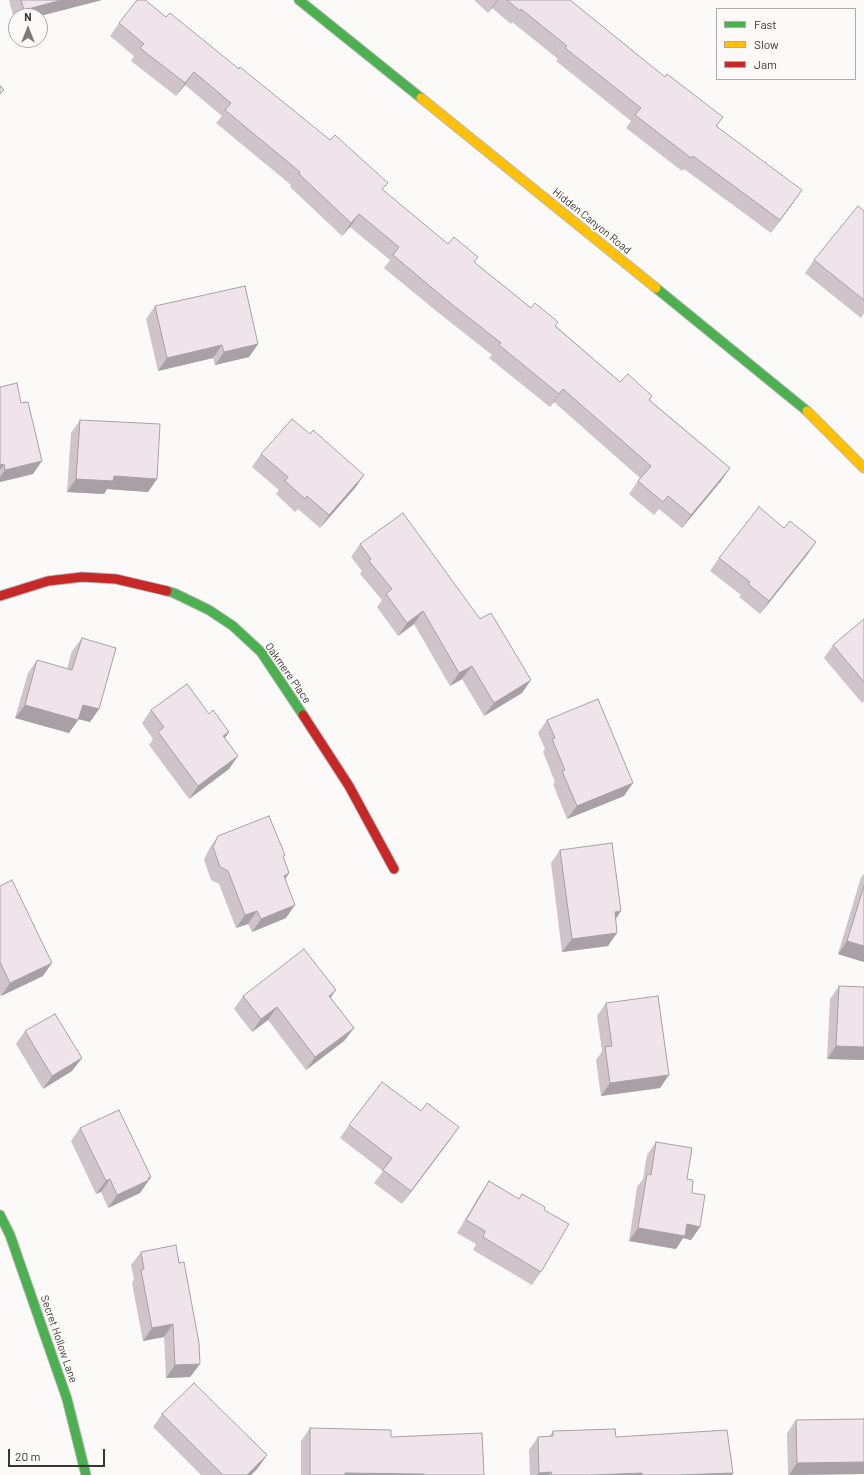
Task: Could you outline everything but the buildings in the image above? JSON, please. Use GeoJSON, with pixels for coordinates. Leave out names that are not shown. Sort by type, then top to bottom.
{"type":"FeatureCollection","features":[{"type":"Feature","properties":{"kind":"street","name":"Hidden Canyon Road"},"geometry":{"type":"LineString","coordinates":[[299,0],[801,405],[864,468]]}},
{"type":"Feature","properties":{"kind":"street","name":"Oakmere Place"},"geometry":{"type":"LineString","coordinates":[[0,596],[7,592],[48,581],[82,577],[116,579],[174,593],[209,610],[233,626],[261,652],[266,659],[349,786],[394,869]]}},
{"type":"Feature","properties":{"kind":"street","name":"Secret Hollow Lane"},"geometry":{"type":"LineString","coordinates":[[0,1215],[10,1235],[67,1399],[86,1475]]}},
{"type":"Feature","properties":{"kind":"traffic: fast"},"geometry":{"type":"LineString","coordinates":[[299,0],[421,98]]}},
{"type":"Feature","properties":{"kind":"traffic: fast"},"geometry":{"type":"LineString","coordinates":[[656,288],[807,411]]}},
{"type":"Feature","properties":{"kind":"traffic: fast"},"geometry":{"type":"LineString","coordinates":[[167,591],[209,610],[233,626],[261,652],[303,715]]}},
{"type":"Feature","properties":{"kind":"traffic: fast"},"geometry":{"type":"LineString","coordinates":[[0,1215],[10,1235],[67,1399],[86,1475]]}},
{"type":"Feature","properties":{"kind":"traffic: slow"},"geometry":{"type":"LineString","coordinates":[[421,98],[656,288]]}},
{"type":"Feature","properties":{"kind":"traffic: slow"},"geometry":{"type":"LineString","coordinates":[[807,411],[864,468]]}},
{"type":"Feature","properties":{"kind":"traffic: jam"},"geometry":{"type":"LineString","coordinates":[[0,596],[48,581],[82,577],[116,579],[167,591]]}},
{"type":"Feature","properties":{"kind":"traffic: jam"},"geometry":{"type":"LineString","coordinates":[[303,715],[349,786],[394,869]]}}]}
